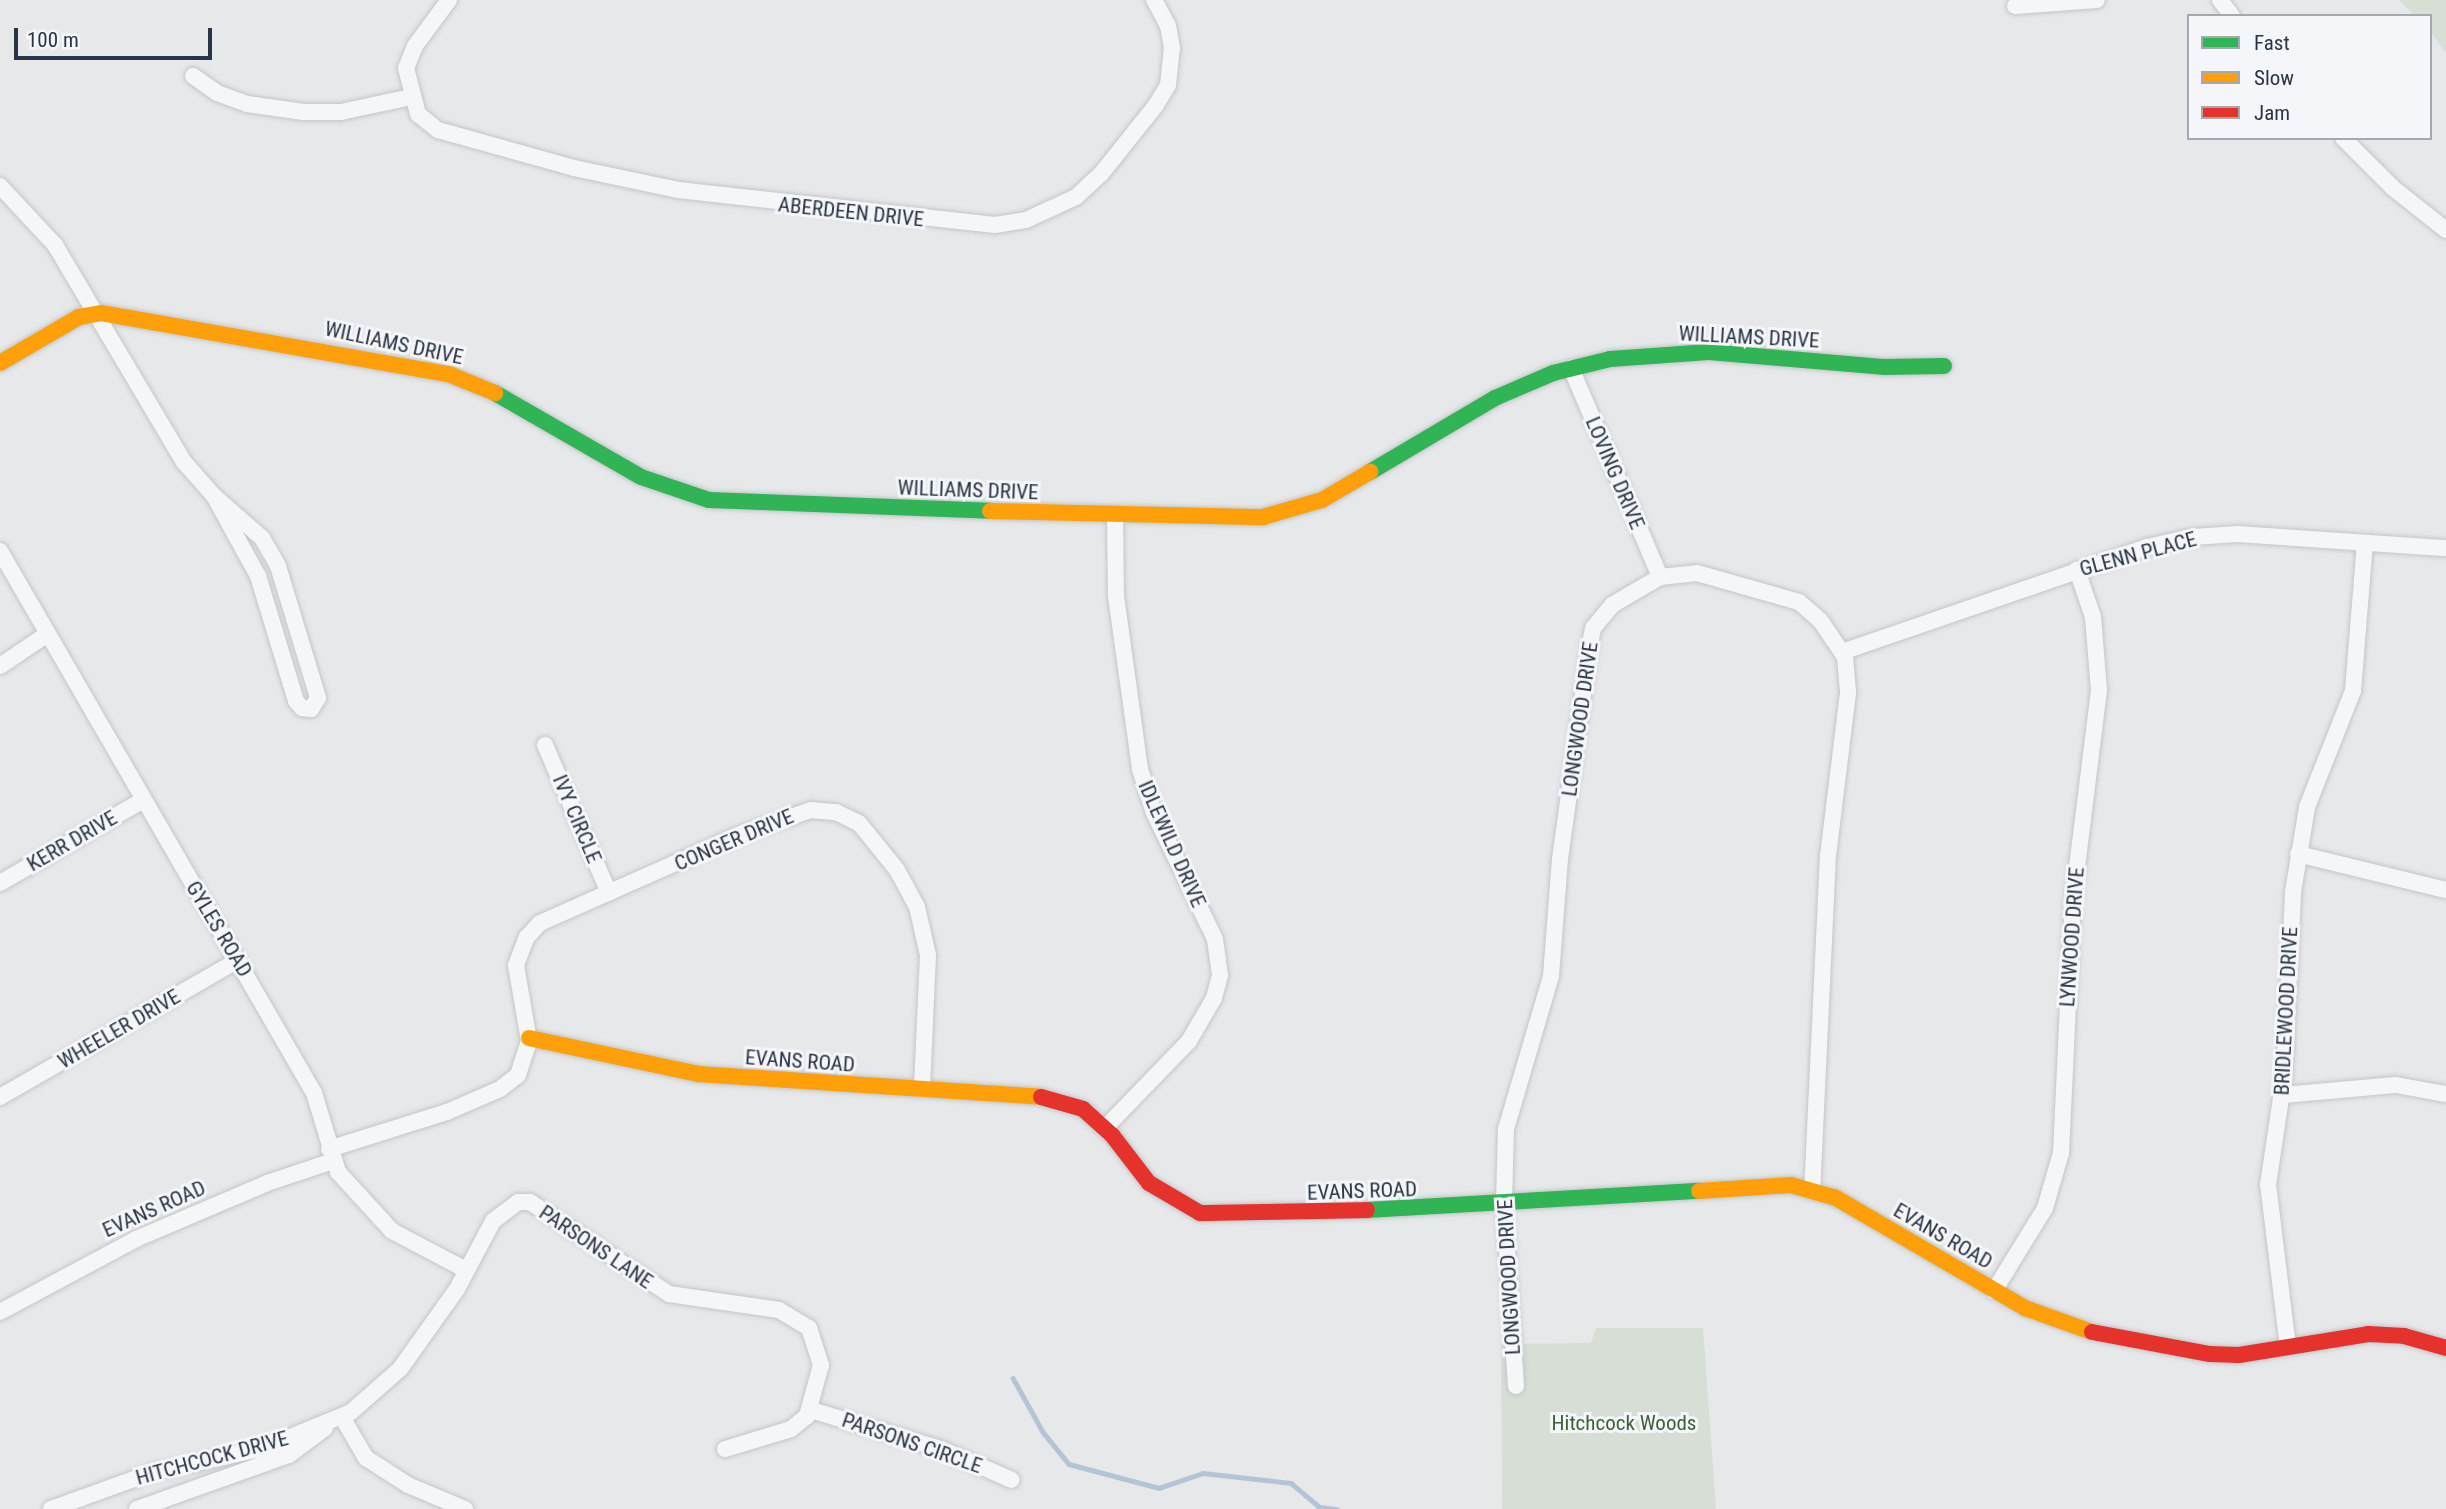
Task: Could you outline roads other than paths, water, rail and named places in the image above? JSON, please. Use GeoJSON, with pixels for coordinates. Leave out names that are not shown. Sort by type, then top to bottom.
{"type":"FeatureCollection","features":[{"type":"Feature","properties":{"kind":"street"},"geometry":{"type":"LineString","coordinates":[[193,76],[217,93],[247,104],[303,112],[341,112],[411,97],[406,76],[408,59],[449,0]]}},
{"type":"Feature","properties":{"kind":"street","name":"ABERDEEN DRIVE"},"geometry":{"type":"LineString","coordinates":[[411,97],[422,118],[438,130],[626,180],[884,216],[1011,223],[1062,205],[1089,186],[1163,95],[1172,48],[1168,26],[1154,0]]}},
{"type":"Feature","properties":{"kind":"street"},"geometry":{"type":"LineString","coordinates":[[2015,6],[2097,0]]}},
{"type":"Feature","properties":{"kind":"street"},"geometry":{"type":"LineString","coordinates":[[2345,140],[2393,188],[2446,230]]}},
{"type":"Feature","properties":{"kind":"street"},"geometry":{"type":"LineString","coordinates":[[0,186],[55,245],[184,462],[214,496],[262,538],[278,566],[318,698],[311,709],[302,708],[296,701],[258,576],[214,496]]}},
{"type":"Feature","properties":{"kind":"street","name":"WILLIAMS DRIVE"},"geometry":{"type":"LineString","coordinates":[[0,363],[71,320],[94,313],[178,323],[451,375],[494,392],[641,477],[709,500],[1240,519],[1304,508],[1340,492],[1495,398],[1572,368],[1610,359],[1709,352],[1885,367],[1944,366]]}},
{"type":"Feature","properties":{"kind":"street","name":"LOVING DRIVE"},"geometry":{"type":"LineString","coordinates":[[1572,368],[1660,577]]}},
{"type":"Feature","properties":{"kind":"street","name":"IDLEWILD DRIVE"},"geometry":{"type":"LineString","coordinates":[[1105,1128],[1189,1041],[1214,998],[1220,975],[1216,940],[1154,813],[1140,769],[1116,596],[1115,516]]}},
{"type":"Feature","properties":{"kind":"street","name":"GLENN PLACE"},"geometry":{"type":"LineString","coordinates":[[1842,652],[2077,570],[2169,541],[2215,534],[2446,548]]}},
{"type":"Feature","properties":{"kind":"street","name":"BRIDLEWOOD DRIVE"},"geometry":{"type":"LineString","coordinates":[[2288,1347],[2268,1185],[2283,1095],[2287,957],[2298,854],[2315,780],[2355,684],[2365,543]]}},
{"type":"Feature","properties":{"kind":"street","name":"GYLES ROAD"},"geometry":{"type":"LineString","coordinates":[[0,551],[46,635],[314,1093],[331,1155],[351,1191],[392,1231],[466,1270]]}},
{"type":"Feature","properties":{"kind":"street","name":"LYNWOOD DRIVE"},"geometry":{"type":"LineString","coordinates":[[1994,1291],[2045,1208],[2061,1153],[2073,900],[2099,690],[2093,617],[2077,570]]}},
{"type":"Feature","properties":{"kind":"street","name":"LONGWOOD DRIVE"},"geometry":{"type":"LineString","coordinates":[[1516,1386],[1504,1203],[1509,1107],[1551,976],[1560,859],[1593,628],[1612,605],[1660,577],[1697,573],[1799,602],[1820,620],[1842,652],[1849,677],[1828,855],[1812,1189]]}},
{"type":"Feature","properties":{"kind":"street"},"geometry":{"type":"LineString","coordinates":[[0,666],[46,635]]}},
{"type":"Feature","properties":{"kind":"street","name":"IVY CIRCLE"},"geometry":{"type":"LineString","coordinates":[[545,745],[609,893]]}},
{"type":"Feature","properties":{"kind":"street","name":"KERR DRIVE"},"geometry":{"type":"LineString","coordinates":[[0,883],[143,800]]}},
{"type":"Feature","properties":{"kind":"street","name":"CONGER DRIVE"},"geometry":{"type":"LineString","coordinates":[[529,1038],[516,978],[527,937],[540,923],[799,812],[823,810],[859,823],[897,870],[923,923],[928,955],[922,1089]]}},
{"type":"Feature","properties":{"kind":"street"},"geometry":{"type":"LineString","coordinates":[[2298,854],[2446,890]]}},
{"type":"Feature","properties":{"kind":"street","name":"WHEELER DRIVE"},"geometry":{"type":"LineString","coordinates":[[0,1097],[238,960]]}},
{"type":"Feature","properties":{"kind":"street","name":"EVANS ROAD"},"geometry":{"type":"LineString","coordinates":[[0,1312],[136,1239],[331,1155],[447,1112],[500,1089],[525,1064],[529,1038],[698,1074],[1047,1097],[1083,1110],[1105,1128],[1149,1183],[1173,1201],[1200,1213],[1256,1215],[1504,1203],[1776,1185],[1812,1189],[1836,1198],[1994,1291],[2058,1322],[2153,1346],[2239,1355],[2368,1334],[2404,1336],[2446,1348]]}},
{"type":"Feature","properties":{"kind":"street"},"geometry":{"type":"LineString","coordinates":[[2283,1095],[2396,1085],[2446,1094]]}},
{"type":"Feature","properties":{"kind":"street","name":"PARSONS LANE"},"geometry":{"type":"LineString","coordinates":[[336,1420],[370,1398],[400,1369],[466,1270],[493,1222],[512,1204],[530,1202],[669,1294],[779,1311],[799,1320],[814,1336],[821,1355],[811,1410]]}},
{"type":"Feature","properties":{"kind":"street"},"geometry":{"type":"LineString","coordinates":[[725,1449],[791,1429],[811,1410]]}},
{"type":"Feature","properties":{"kind":"street","name":"PARSONS CIRCLE"},"geometry":{"type":"LineString","coordinates":[[811,1410],[941,1449],[1012,1480]]}},
{"type":"Feature","properties":{"kind":"street"},"geometry":{"type":"LineString","coordinates":[[336,1420],[366,1458],[408,1485],[465,1509]]}},
{"type":"Feature","properties":{"kind":"street","name":"HITCHCOCK DRIVE"},"geometry":{"type":"LineString","coordinates":[[51,1509],[117,1484],[252,1452],[336,1420]]}},
{"type":"Feature","properties":{"kind":"street","name":"HITCHCOCK DRIVE"},"geometry":{"type":"LineString","coordinates":[[137,1509],[289,1455],[336,1420]]}},
{"type":"Feature","properties":{"kind":"waterway"},"geometry":{"type":"LineString","coordinates":[[1013,1378],[1043,1432],[1069,1464],[1159,1488],[1203,1473],[1291,1483],[1320,1507],[1337,1509]]}},
{"type":"Feature","properties":{"kind":"park label","name":"Hitchcock Woods"},"geometry":{"type":"Point","coordinates":[1624,1423]}}]}
